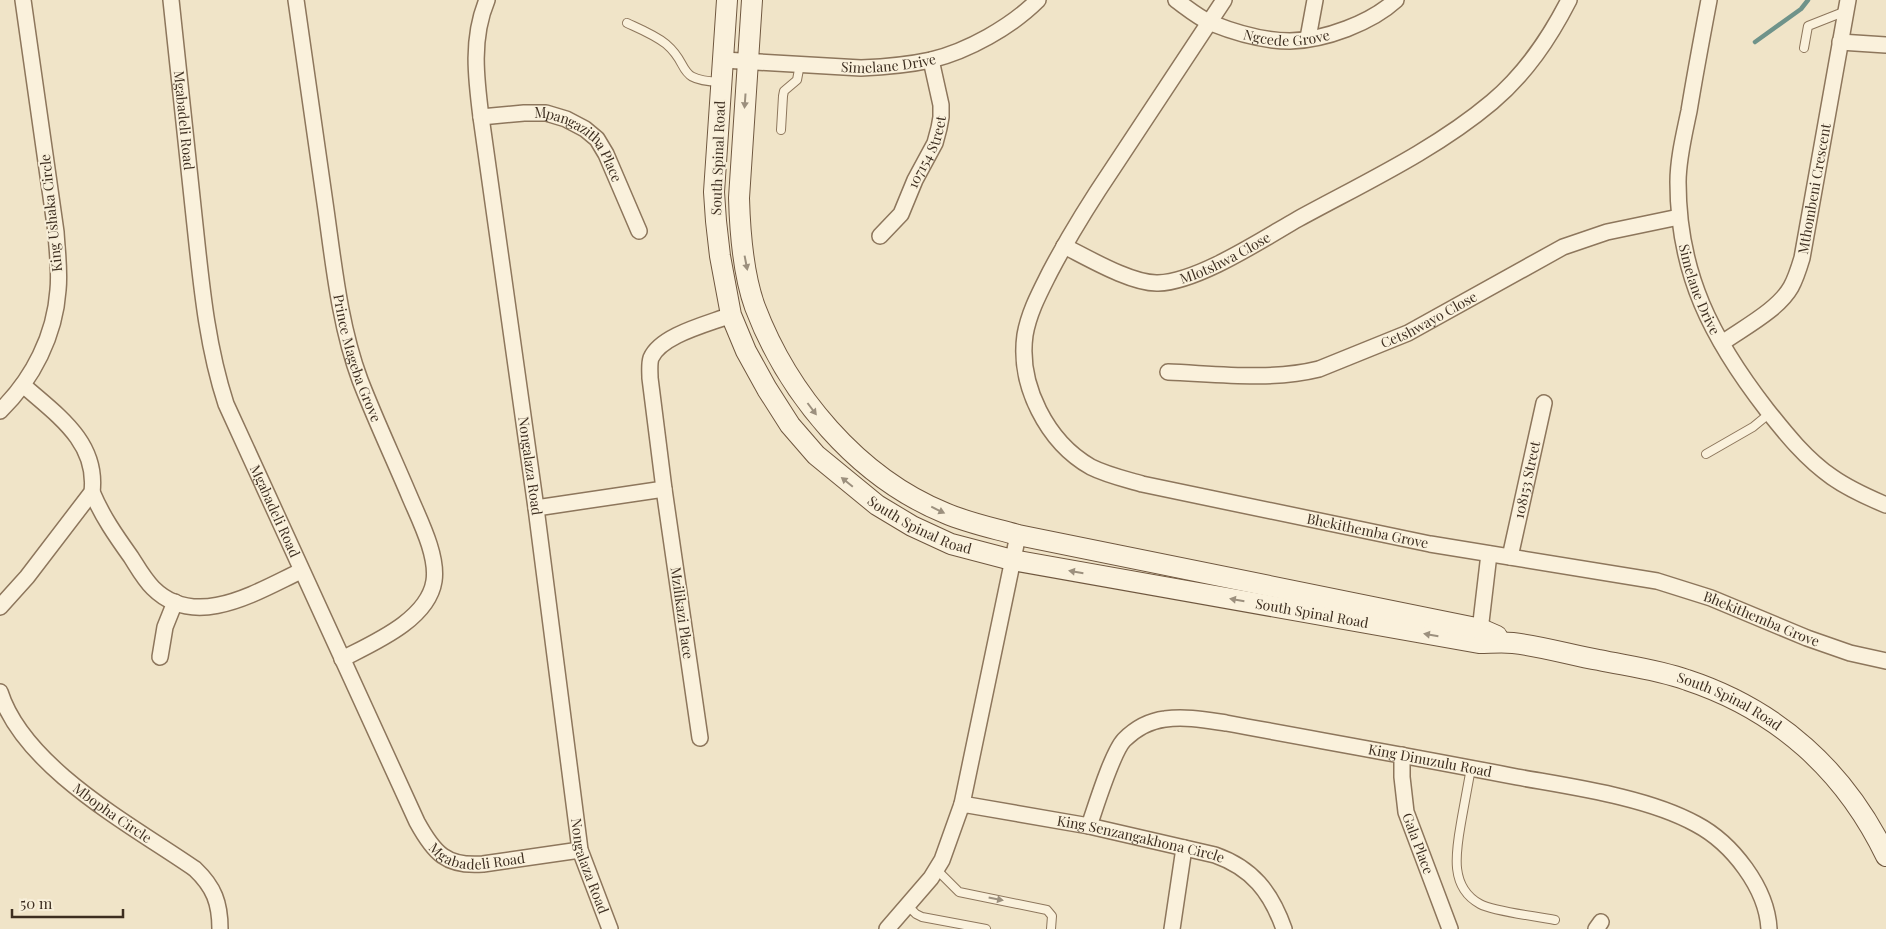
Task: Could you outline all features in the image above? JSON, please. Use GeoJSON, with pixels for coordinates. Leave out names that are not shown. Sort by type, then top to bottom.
{"type":"FeatureCollection","features":[{"type":"Feature","properties":{"kind":"street","name":"King Ushaka Circle"},"geometry":{"type":"LineString","coordinates":[[0,411],[23,385],[40,357],[48,337],[58,290],[59,263],[23,0]]}},
{"type":"Feature","properties":{"kind":"street","name":"Mgabadeli Road"},"geometry":{"type":"LineString","coordinates":[[171,0],[199,264],[210,344],[226,404],[417,822],[433,849],[456,863],[469,865],[580,850]]}},
{"type":"Feature","properties":{"kind":"street","name":"Prince Mageba Grove"},"geometry":{"type":"LineString","coordinates":[[296,0],[335,278],[351,353],[360,381],[418,515],[435,568],[434,583],[420,610],[388,635],[342,659]]}},
{"type":"Feature","properties":{"kind":"street","name":"Nongalaza Road"},"geometry":{"type":"LineString","coordinates":[[487,0],[480,20],[475,58],[481,117],[536,508],[580,850],[610,929]]}},
{"type":"Feature","properties":{"kind":"street","name":"South Spinal Road"},"geometry":{"type":"LineString","coordinates":[[727,0],[714,192],[716,221],[731,315],[746,351],[767,389],[790,425],[816,455],[877,505],[912,526],[951,544],[1012,560],[1480,636]]}},
{"type":"Feature","properties":{"kind":"street","name":"South Spinal Road"},"geometry":{"type":"LineString","coordinates":[[752,0],[739,198],[740,231],[755,305],[774,352],[815,413],[839,439],[875,471],[910,496],[944,513],[978,525],[1687,680],[1722,694],[1756,712],[1791,735],[1815,755],[1837,778],[1864,815],[1886,856]]}},
{"type":"Feature","properties":{"kind":"street","name":"Simelane Drive"},"geometry":{"type":"LineString","coordinates":[[723,60],[862,68],[932,60],[988,37],[1012,22],[1038,0]]}},
{"type":"Feature","properties":{"kind":"street"},"geometry":{"type":"LineString","coordinates":[[1064,246],[1079,220],[1224,0]]}},
{"type":"Feature","properties":{"kind":"street"},"geometry":{"type":"LineString","coordinates":[[1308,38],[1314,0]]}},
{"type":"Feature","properties":{"kind":"street","name":"Ngcede Grove"},"geometry":{"type":"LineString","coordinates":[[1180,1],[1209,23],[1253,37],[1292,41],[1342,30],[1370,20],[1396,0]]}},
{"type":"Feature","properties":{"kind":"street","name":"Mlotshwa Close"},"geometry":{"type":"LineString","coordinates":[[1064,246],[1098,264],[1123,274],[1157,283],[1181,278],[1218,263],[1421,151],[1463,125],[1493,101],[1519,76],[1538,52],[1569,0]]}},
{"type":"Feature","properties":{"kind":"street","name":"Simelane Drive"},"geometry":{"type":"LineString","coordinates":[[1709,0],[1678,180],[1679,217],[1684,249],[1695,288],[1706,314],[1741,376],[1809,458],[1832,477],[1858,493],[1886,505]]}},
{"type":"Feature","properties":{"kind":"street","name":"Mthombeni Crescent"},"geometry":{"type":"LineString","coordinates":[[1722,343],[1776,304],[1791,288],[1797,274],[1802,258],[1847,6]]}},
{"type":"Feature","properties":{"kind":"street"},"geometry":{"type":"LineString","coordinates":[[1840,42],[1886,45]]}},
{"type":"Feature","properties":{"kind":"street","name":"107154 Street"},"geometry":{"type":"LineString","coordinates":[[880,236],[901,214],[937,135],[941,117],[941,105],[932,60]]}},
{"type":"Feature","properties":{"kind":"street","name":"Mpangazitha Place"},"geometry":{"type":"LineString","coordinates":[[481,117],[524,112],[546,113],[566,119],[585,129],[597,139],[606,154],[639,231]]}},
{"type":"Feature","properties":{"kind":"street","name":"Cetshwayo Close"},"geometry":{"type":"LineString","coordinates":[[1168,372],[1261,375],[1305,372],[1319,369],[1408,333],[1569,245],[1606,232],[1679,217]]}},
{"type":"Feature","properties":{"kind":"street","name":"Bhekithemba Grove"},"geometry":{"type":"LineString","coordinates":[[1064,246],[1036,300],[1025,336],[1024,356],[1029,384],[1042,416],[1054,435],[1070,452],[1091,467],[1112,476],[1142,484],[1430,544],[1623,574],[1686,589],[1807,638],[1886,661]]}},
{"type":"Feature","properties":{"kind":"street","name":"Mzilikazi Place"},"geometry":{"type":"LineString","coordinates":[[700,738],[664,489],[650,378],[650,360],[660,347],[676,336],[731,315]]}},
{"type":"Feature","properties":{"kind":"street"},"geometry":{"type":"LineString","coordinates":[[0,607],[27,577],[92,492],[94,480],[92,466],[83,445],[61,419],[23,385]]}},
{"type":"Feature","properties":{"kind":"street","name":"108153 Street"},"geometry":{"type":"LineString","coordinates":[[1510,557],[1544,403]]}},
{"type":"Feature","properties":{"kind":"street"},"geometry":{"type":"LineString","coordinates":[[536,508],[664,489]]}},
{"type":"Feature","properties":{"kind":"street"},"geometry":{"type":"LineString","coordinates":[[92,492],[106,522],[144,578],[154,588],[175,602],[189,605],[219,606],[236,601],[301,571]]}},
{"type":"Feature","properties":{"kind":"street"},"geometry":{"type":"LineString","coordinates":[[887,929],[936,870],[948,847],[962,804],[1018,535]]}},
{"type":"Feature","properties":{"kind":"street"},"geometry":{"type":"LineString","coordinates":[[1480,636],[1489,554]]}},
{"type":"Feature","properties":{"kind":"street"},"geometry":{"type":"LineString","coordinates":[[160,657],[165,628],[175,602]]}},
{"type":"Feature","properties":{"kind":"street","name":"Mbopha Circle"},"geometry":{"type":"LineString","coordinates":[[0,692],[9,714],[21,733],[50,764],[107,809],[183,860],[206,879],[213,891],[218,906],[220,929]]}},
{"type":"Feature","properties":{"kind":"street","name":"King Dinuzulu Road"},"geometry":{"type":"LineString","coordinates":[[1089,826],[1123,742],[1141,726],[1164,719],[1187,718],[1226,723],[1602,793],[1660,809],[1697,824],[1729,849],[1758,889],[1765,905],[1769,929]]}},
{"type":"Feature","properties":{"kind":"street","name":"Gala Place"},"geometry":{"type":"LineString","coordinates":[[1402,755],[1402,777],[1406,812],[1450,929]]}},
{"type":"Feature","properties":{"kind":"street","name":"King Senzangakhona Circle"},"geometry":{"type":"LineString","coordinates":[[962,804],[1089,826],[1230,860],[1249,872],[1267,892],[1278,912],[1284,929]]}},
{"type":"Feature","properties":{"kind":"street"},"geometry":{"type":"LineString","coordinates":[[1172,929],[1184,848]]}},
{"type":"Feature","properties":{"kind":"lane"},"geometry":{"type":"LineString","coordinates":[[1804,48],[1808,26],[1847,6]]}},
{"type":"Feature","properties":{"kind":"lane"},"geometry":{"type":"LineString","coordinates":[[627,23],[664,42],[686,72],[694,79],[722,82]]}},
{"type":"Feature","properties":{"kind":"lane"},"geometry":{"type":"LineString","coordinates":[[781,130],[782,96],[784,91],[797,80],[800,64]]}},
{"type":"Feature","properties":{"kind":"lane"},"geometry":{"type":"LineString","coordinates":[[1706,454],[1752,427],[1770,413]]}},
{"type":"Feature","properties":{"kind":"lane"},"geometry":{"type":"LineString","coordinates":[[1471,768],[1456,850],[1456,864],[1463,888],[1471,897],[1485,906],[1555,920]]}},
{"type":"Feature","properties":{"kind":"lane"},"geometry":{"type":"LineString","coordinates":[[936,870],[960,892],[1047,910],[1052,916],[1051,929]]}},
{"type":"Feature","properties":{"kind":"lane"},"geometry":{"type":"LineString","coordinates":[[908,906],[922,917],[986,929]]}},
{"type":"Feature","properties":{"kind":"waterway"},"geometry":{"type":"LineString","coordinates":[[1755,42],[1801,9],[1808,0]]}}]}
